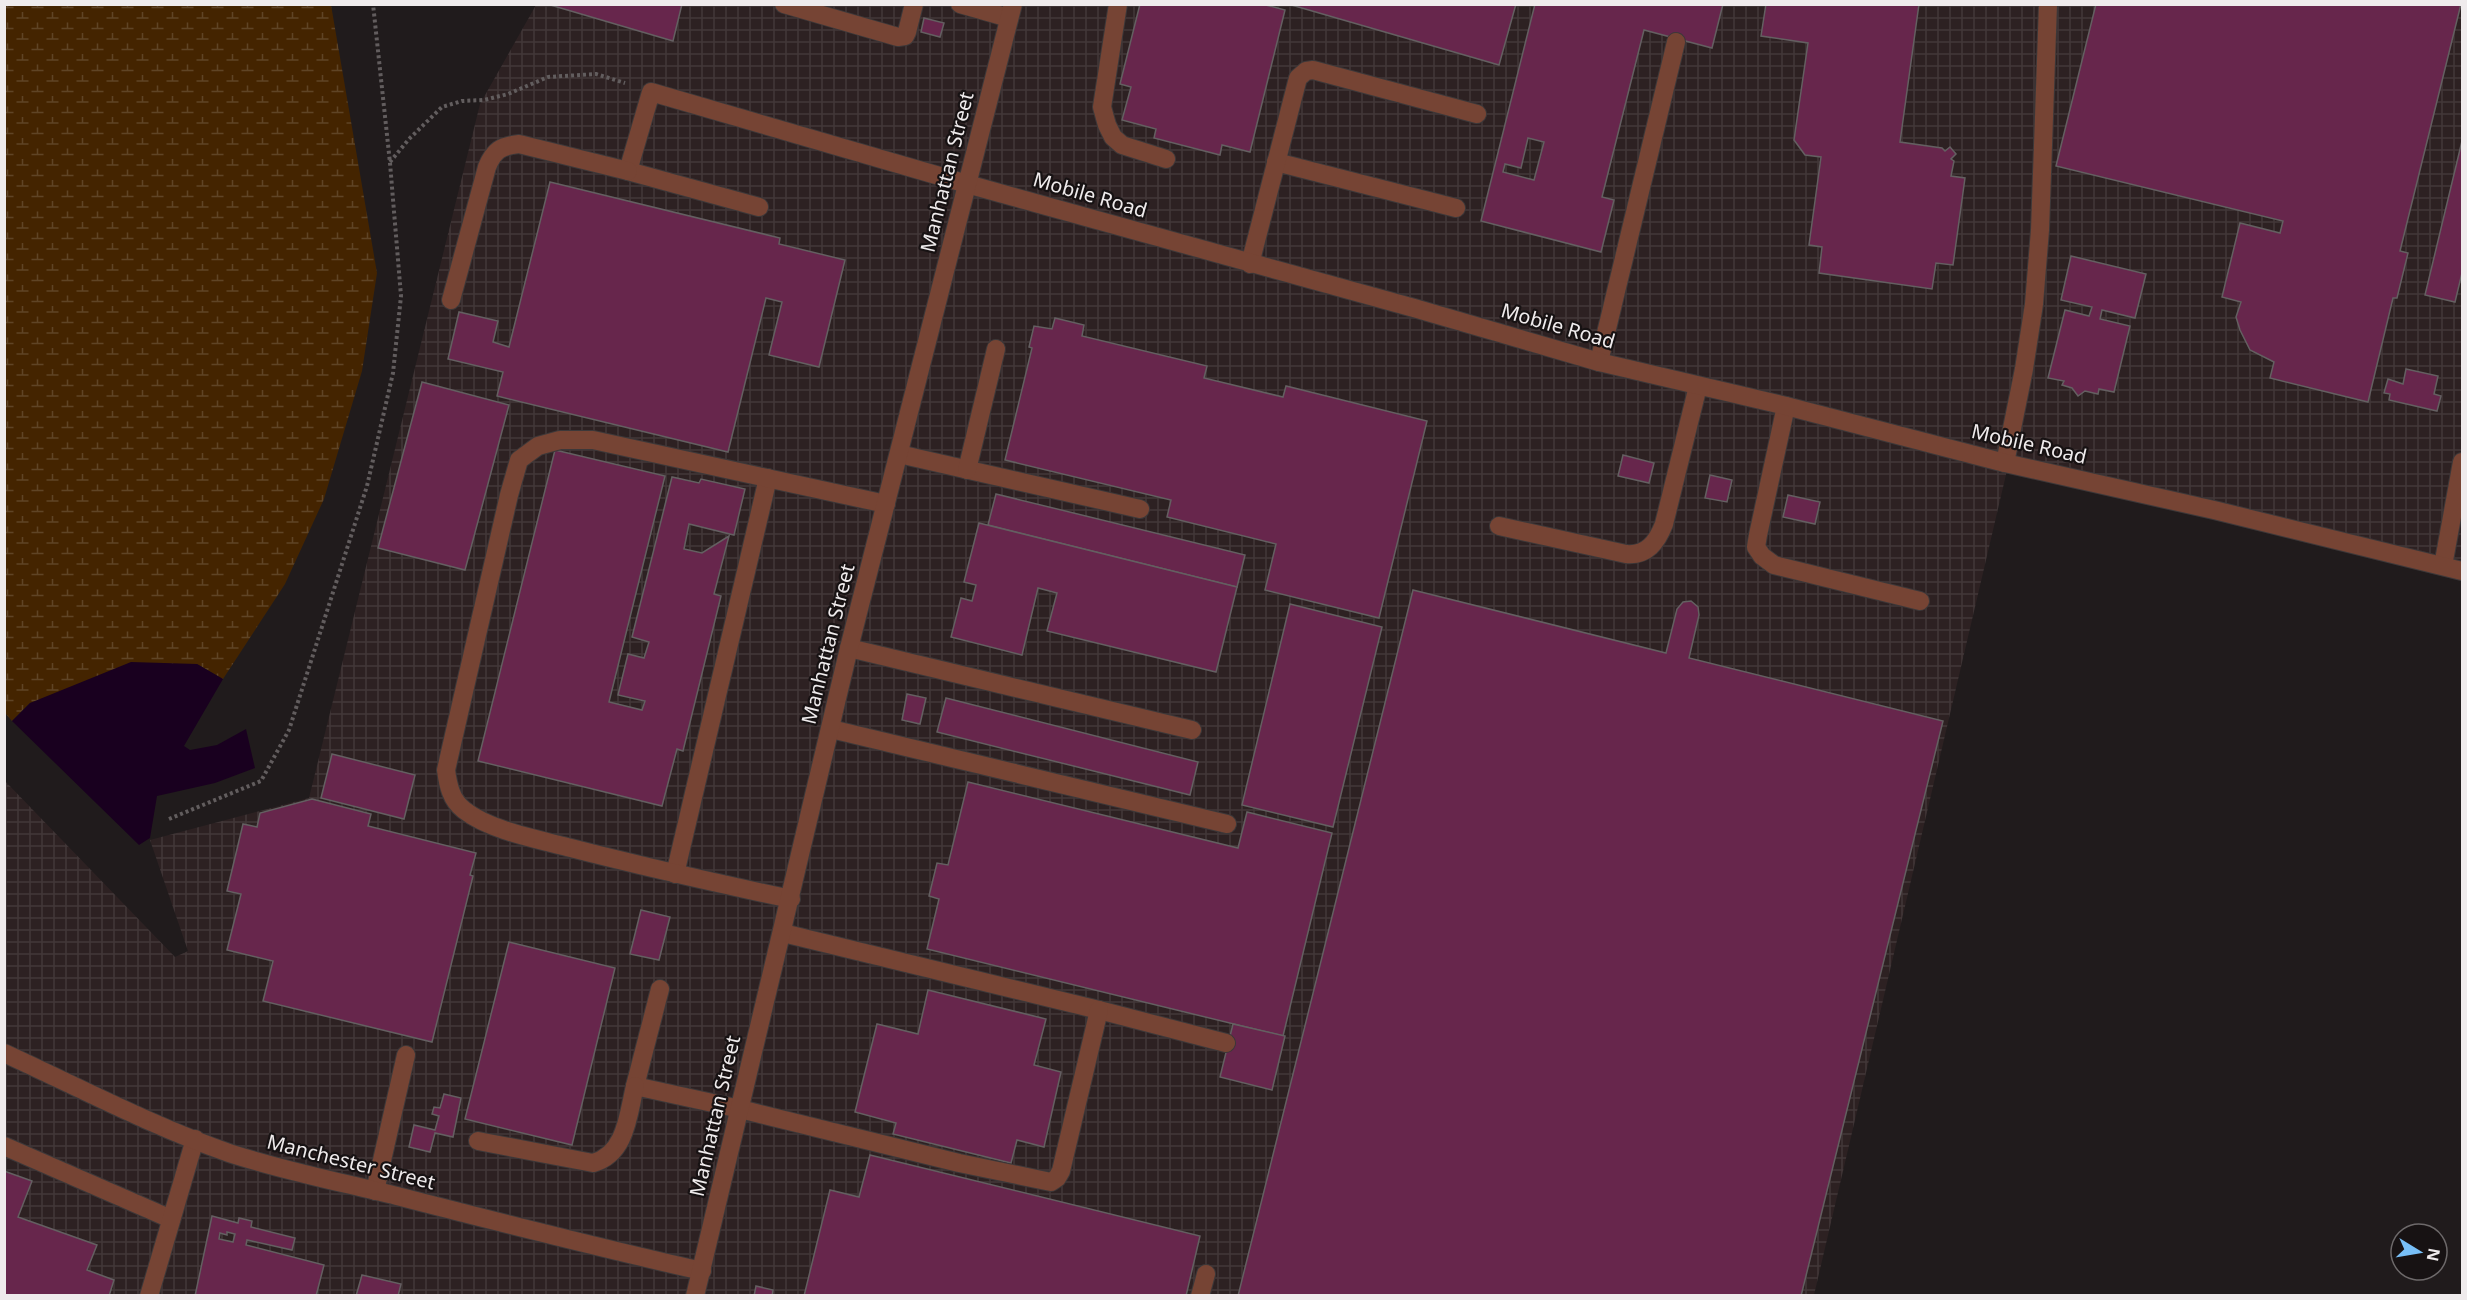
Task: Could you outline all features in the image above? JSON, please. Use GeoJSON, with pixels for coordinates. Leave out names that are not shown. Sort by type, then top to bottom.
{"type":"FeatureCollection","features":[{"type":"Feature","properties":{"kind":"street"},"geometry":{"type":"LineString","coordinates":[[784,4],[898,37],[905,36],[907,32],[914,4]]}},
{"type":"Feature","properties":{"kind":"street"},"geometry":{"type":"LineString","coordinates":[[960,4],[1011,11]]}},
{"type":"Feature","properties":{"kind":"street"},"geometry":{"type":"LineString","coordinates":[[1118,4],[1102,107],[1107,125],[1113,137],[1122,145],[1166,159]]}},
{"type":"Feature","properties":{"kind":"street"},"geometry":{"type":"LineString","coordinates":[[2005,463],[2024,369],[2034,304],[2040,230],[2048,4]]}},
{"type":"Feature","properties":{"kind":"street","name":"Manhattan Street"},"geometry":{"type":"LineString","coordinates":[[695,1296],[849,648],[1011,11]]}},
{"type":"Feature","properties":{"kind":"street"},"geometry":{"type":"LineString","coordinates":[[1599,362],[1676,42]]}},
{"type":"Feature","properties":{"kind":"street"},"geometry":{"type":"LineString","coordinates":[[1250,264],[1298,78],[1306,71],[1313,70],[1476,114]]}},
{"type":"Feature","properties":{"kind":"street"},"geometry":{"type":"LineString","coordinates":[[628,171],[651,92]]}},
{"type":"Feature","properties":{"kind":"street","name":"Mobile Road"},"geometry":{"type":"LineString","coordinates":[[651,92],[967,184],[1414,308],[1599,362],[1786,406],[2005,463],[2463,571]]}},
{"type":"Feature","properties":{"kind":"street"},"geometry":{"type":"LineString","coordinates":[[451,300],[487,167],[496,150],[505,145],[519,144],[759,207]]}},
{"type":"Feature","properties":{"kind":"street"},"geometry":{"type":"LineString","coordinates":[[1276,162],[1456,208]]}},
{"type":"Feature","properties":{"kind":"street"},"geometry":{"type":"LineString","coordinates":[[967,470],[996,348]]}},
{"type":"Feature","properties":{"kind":"street"},"geometry":{"type":"LineString","coordinates":[[1499,526],[1626,554],[1636,555],[1644,552],[1653,545],[1664,524],[1698,386]]}},
{"type":"Feature","properties":{"kind":"street"},"geometry":{"type":"LineString","coordinates":[[1786,406],[1756,547],[1762,556],[1774,565],[1920,602]]}},
{"type":"Feature","properties":{"kind":"street"},"geometry":{"type":"LineString","coordinates":[[791,898],[675,874],[538,839],[482,822],[462,809],[448,791],[446,770],[504,518],[519,460],[538,446],[560,440],[593,440],[886,504]]}},
{"type":"Feature","properties":{"kind":"street"},"geometry":{"type":"LineString","coordinates":[[898,454],[1140,509]]}},
{"type":"Feature","properties":{"kind":"street"},"geometry":{"type":"LineString","coordinates":[[2443,566],[2461,485],[2463,462]]}},
{"type":"Feature","properties":{"kind":"street"},"geometry":{"type":"LineString","coordinates":[[675,874],[768,478]]}},
{"type":"Feature","properties":{"kind":"street"},"geometry":{"type":"LineString","coordinates":[[849,648],[1191,730]]}},
{"type":"Feature","properties":{"kind":"street"},"geometry":{"type":"LineString","coordinates":[[831,729],[1227,824]]}},
{"type":"Feature","properties":{"kind":"street"},"geometry":{"type":"LineString","coordinates":[[783,933],[1226,1043]]}},
{"type":"Feature","properties":{"kind":"street"},"geometry":{"type":"LineString","coordinates":[[478,1141],[593,1163],[604,1160],[615,1150],[624,1133],[660,989]]}},
{"type":"Feature","properties":{"kind":"street"},"geometry":{"type":"LineString","coordinates":[[635,1086],[740,1109],[959,1163],[1051,1182],[1061,1171],[1099,1010]]}},
{"type":"Feature","properties":{"kind":"street","name":"Manchester Street"},"geometry":{"type":"LineString","coordinates":[[4,1053],[195,1140],[302,1175],[702,1271]]}},
{"type":"Feature","properties":{"kind":"street"},"geometry":{"type":"LineString","coordinates":[[375,1191],[405,1055]]}},
{"type":"Feature","properties":{"kind":"street"},"geometry":{"type":"LineString","coordinates":[[149,1296],[195,1140]]}},
{"type":"Feature","properties":{"kind":"street"},"geometry":{"type":"LineString","coordinates":[[4,1146],[171,1220]]}},
{"type":"Feature","properties":{"kind":"street"},"geometry":{"type":"LineString","coordinates":[[1200,1296],[1206,1274]]}},
{"type":"Feature","properties":{"kind":"path"},"geometry":{"type":"LineString","coordinates":[[169,819],[261,782],[289,730],[367,486],[393,373],[401,296],[373,4]]}},
{"type":"Feature","properties":{"kind":"path"},"geometry":{"type":"LineString","coordinates":[[390,163],[409,139],[442,107],[462,101],[484,100],[508,94],[548,77],[596,74],[651,92]]}},
{"type":"Feature","properties":{"kind":"shaded area"},"geometry":{"type":"Polygon","coordinates":[[[536,5],[2462,5],[2462,581],[2008,466],[1814,1295],[5,1295],[4,780],[175,957],[188,951],[150,840],[309,798],[480,104],[536,5]]]}},
{"type":"Feature","properties":{"kind":"shaded area"},"geometry":{"type":"Polygon","coordinates":[[[131,662],[197,664],[223,679],[184,746],[190,750],[217,745],[246,729],[255,768],[215,783],[157,796],[150,838],[139,845],[12,721],[30,703],[131,662]]]}},
{"type":"Feature","properties":{"kind":"green space"},"geometry":{"type":"Polygon","coordinates":[[[5,5],[331,5],[377,273],[362,371],[324,499],[285,584],[223,679],[197,664],[30,703],[12,721],[5,713],[5,5]]]}},
{"type":"Feature","properties":{"kind":"building"},"geometry":{"type":"Polygon","coordinates":[[[547,4],[682,4],[673,41],[547,4]]]}},
{"type":"Feature","properties":{"kind":"building"},"geometry":{"type":"Polygon","coordinates":[[[1140,4],[1262,4],[1285,10],[1250,152],[1222,145],[1220,155],[1154,138],[1156,129],[1122,120],[1131,87],[1120,84],[1140,4]]]}},
{"type":"Feature","properties":{"kind":"building"},"geometry":{"type":"Polygon","coordinates":[[[1288,4],[1516,4],[1499,65],[1288,4]]]}},
{"type":"Feature","properties":{"kind":"building"},"geometry":{"type":"Polygon","coordinates":[[[1535,4],[1723,4],[1712,48],[1644,30],[1602,197],[1614,200],[1601,252],[1481,221],[1535,4]],[[1528,138],[1521,168],[1505,164],[1503,172],[1534,180],[1544,142],[1528,138]]]}},
{"type":"Feature","properties":{"kind":"building"},"geometry":{"type":"Polygon","coordinates":[[[1766,4],[1919,4],[1900,142],[1942,148],[1945,151],[1950,147],[1956,154],[1951,159],[1954,161],[1951,176],[1965,178],[1953,265],[1936,263],[1932,289],[1819,273],[1822,247],[1809,245],[1821,157],[1805,155],[1794,140],[1808,43],[1761,36],[1766,4]]]}},
{"type":"Feature","properties":{"kind":"building"},"geometry":{"type":"Polygon","coordinates":[[[2096,4],[2461,4],[2400,251],[2408,253],[2397,298],[2393,298],[2368,402],[2270,378],[2274,362],[2250,350],[2240,330],[2236,317],[2241,302],[2222,297],[2240,223],[2280,233],[2283,221],[2056,166],[2096,4]]]}},
{"type":"Feature","properties":{"kind":"building"},"geometry":{"type":"Polygon","coordinates":[[[924,18],[944,23],[940,37],[921,32],[924,18]]]}},
{"type":"Feature","properties":{"kind":"building"},"geometry":{"type":"Polygon","coordinates":[[[2462,141],[2462,273],[2455,302],[2425,295],[2462,141]]]}},
{"type":"Feature","properties":{"kind":"building"},"geometry":{"type":"Polygon","coordinates":[[[550,182],[780,238],[779,244],[845,260],[819,367],[769,355],[782,302],[766,298],[728,452],[497,396],[503,372],[448,359],[459,312],[498,321],[493,342],[509,347],[550,182]]]}},
{"type":"Feature","properties":{"kind":"building"},"geometry":{"type":"Polygon","coordinates":[[[2071,256],[2146,274],[2135,318],[2102,310],[2100,319],[2130,326],[2114,392],[2099,389],[2098,394],[2085,391],[2078,396],[2072,388],[2062,385],[2064,381],[2048,378],[2065,310],[2089,316],[2092,307],[2061,300],[2071,256]]]}},
{"type":"Feature","properties":{"kind":"building"},"geometry":{"type":"Polygon","coordinates":[[[1055,318],[1084,325],[1082,336],[1207,366],[1204,378],[1283,397],[1286,386],[1427,421],[1379,618],[1265,590],[1276,544],[1167,517],[1171,500],[1005,460],[1032,348],[1029,347],[1034,326],[1052,329],[1055,318]]]}},
{"type":"Feature","properties":{"kind":"building"},"geometry":{"type":"Polygon","coordinates":[[[2406,369],[2438,376],[2434,394],[2441,396],[2437,411],[2389,400],[2390,394],[2384,393],[2388,379],[2403,384],[2406,369]]]}},
{"type":"Feature","properties":{"kind":"building"},"geometry":{"type":"Polygon","coordinates":[[[422,382],[509,405],[465,570],[378,548],[422,382]]]}},
{"type":"Feature","properties":{"kind":"building"},"geometry":{"type":"Polygon","coordinates":[[[555,450],[665,476],[609,702],[642,710],[645,701],[618,695],[628,654],[644,658],[649,642],[632,637],[672,477],[699,483],[701,479],[745,489],[734,535],[689,524],[684,549],[702,553],[729,536],[714,594],[721,596],[683,751],[677,749],[662,806],[478,761],[555,450]]]}},
{"type":"Feature","properties":{"kind":"building"},"geometry":{"type":"Polygon","coordinates":[[[1623,455],[1654,463],[1649,483],[1618,476],[1623,455]]]}},
{"type":"Feature","properties":{"kind":"building"},"geometry":{"type":"Polygon","coordinates":[[[1710,475],[1732,480],[1727,502],[1705,498],[1710,475]]]}},
{"type":"Feature","properties":{"kind":"building"},"geometry":{"type":"Polygon","coordinates":[[[996,494],[1245,555],[1237,587],[988,525],[996,494]]]}},
{"type":"Feature","properties":{"kind":"building"},"geometry":{"type":"Polygon","coordinates":[[[1788,495],[1820,502],[1815,524],[1783,517],[1788,495]]]}},
{"type":"Feature","properties":{"kind":"building"},"geometry":{"type":"Polygon","coordinates":[[[979,523],[1237,587],[1216,672],[1047,631],[1057,593],[1038,588],[1022,655],[951,637],[961,598],[972,601],[976,585],[964,582],[979,523]]]}},
{"type":"Feature","properties":{"kind":"building"},"geometry":{"type":"Polygon","coordinates":[[[1413,590],[1666,653],[1677,609],[1683,602],[1691,601],[1698,607],[1699,615],[1689,658],[1943,721],[1801,1296],[1238,1296],[1413,590]]]}},
{"type":"Feature","properties":{"kind":"building"},"geometry":{"type":"Polygon","coordinates":[[[1290,604],[1382,627],[1333,827],[1242,805],[1290,604]]]}},
{"type":"Feature","properties":{"kind":"building"},"geometry":{"type":"Polygon","coordinates":[[[907,694],[926,698],[920,724],[902,720],[907,694]]]}},
{"type":"Feature","properties":{"kind":"building"},"geometry":{"type":"Polygon","coordinates":[[[946,698],[1198,762],[1190,795],[937,732],[946,698]]]}},
{"type":"Feature","properties":{"kind":"building"},"geometry":{"type":"Polygon","coordinates":[[[332,754],[415,775],[404,819],[321,798],[332,754]]]}},
{"type":"Feature","properties":{"kind":"building"},"geometry":{"type":"Polygon","coordinates":[[[968,782],[1238,848],[1247,812],[1332,833],[1283,1036],[927,949],[939,899],[929,896],[937,863],[948,865],[968,782]]]}},
{"type":"Feature","properties":{"kind":"building"},"geometry":{"type":"Polygon","coordinates":[[[312,799],[371,814],[368,826],[476,853],[470,875],[473,876],[432,1042],[263,1001],[273,961],[227,950],[241,894],[227,891],[243,824],[257,827],[260,813],[312,799]]]}},
{"type":"Feature","properties":{"kind":"building"},"geometry":{"type":"Polygon","coordinates":[[[641,910],[670,917],[659,960],[630,954],[641,910]]]}},
{"type":"Feature","properties":{"kind":"building"},"geometry":{"type":"Polygon","coordinates":[[[509,942],[615,968],[572,1145],[465,1119],[509,942]]]}},
{"type":"Feature","properties":{"kind":"building"},"geometry":{"type":"Polygon","coordinates":[[[928,990],[1046,1019],[1034,1065],[1061,1072],[1044,1147],[1017,1140],[1011,1163],[893,1134],[896,1123],[855,1112],[877,1024],[918,1034],[928,990]]]}},
{"type":"Feature","properties":{"kind":"building"},"geometry":{"type":"Polygon","coordinates":[[[1233,1024],[1285,1036],[1272,1090],[1220,1077],[1233,1024]]]}},
{"type":"Feature","properties":{"kind":"building"},"geometry":{"type":"Polygon","coordinates":[[[444,1094],[461,1098],[453,1137],[435,1133],[430,1152],[409,1147],[414,1125],[435,1130],[439,1116],[432,1114],[434,1107],[440,1108],[444,1094]]]}},
{"type":"Feature","properties":{"kind":"building"},"geometry":{"type":"Polygon","coordinates":[[[870,1155],[1200,1236],[1186,1296],[804,1296],[830,1190],[859,1197],[870,1155]]]}},
{"type":"Feature","properties":{"kind":"building"},"geometry":{"type":"Polygon","coordinates":[[[4,1171],[32,1181],[18,1217],[97,1245],[87,1270],[114,1280],[109,1296],[4,1296],[4,1171]]]}},
{"type":"Feature","properties":{"kind":"building"},"geometry":{"type":"Polygon","coordinates":[[[212,1216],[238,1223],[239,1218],[252,1221],[251,1227],[295,1238],[292,1250],[247,1240],[246,1245],[324,1265],[316,1296],[195,1296],[212,1216]],[[220,1233],[219,1239],[233,1242],[235,1234],[220,1233]]]}},
{"type":"Feature","properties":{"kind":"building"},"geometry":{"type":"Polygon","coordinates":[[[362,1275],[401,1284],[398,1296],[356,1296],[362,1275]]]}},
{"type":"Feature","properties":{"kind":"building"},"geometry":{"type":"Polygon","coordinates":[[[756,1286],[773,1290],[772,1296],[754,1296],[756,1286]]]}}]}
